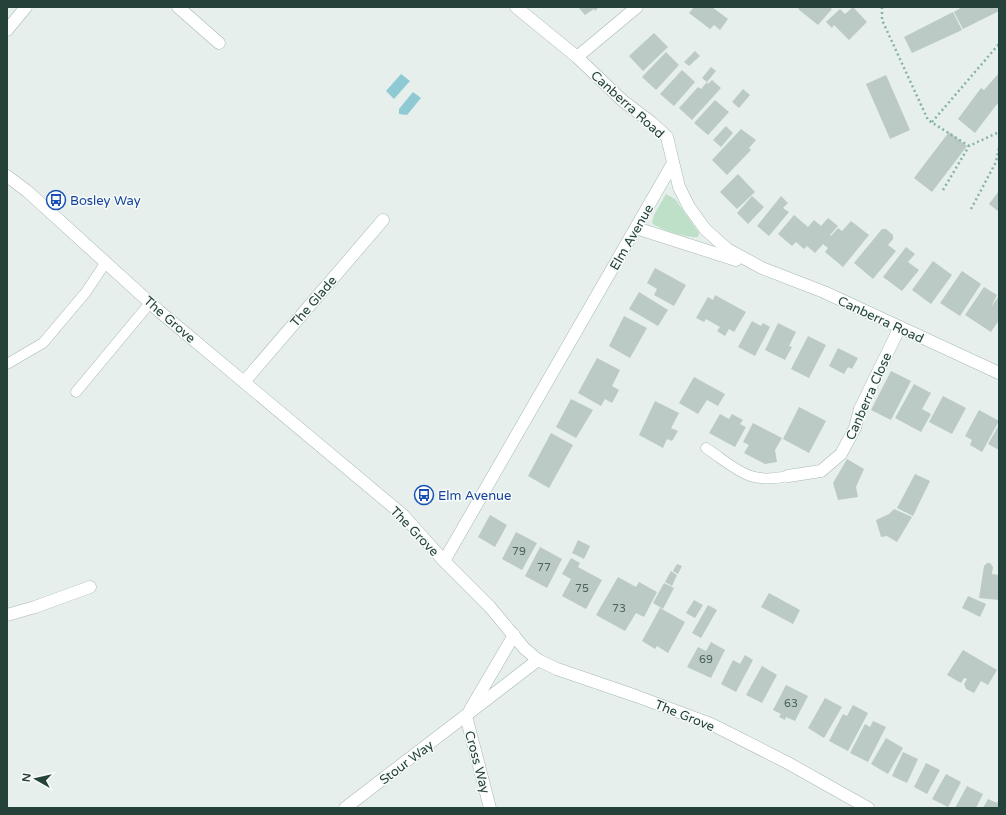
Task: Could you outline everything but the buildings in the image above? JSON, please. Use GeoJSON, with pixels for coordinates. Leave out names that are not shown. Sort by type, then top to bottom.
{"type":"FeatureCollection","features":[{"type":"Feature","properties":{"kind":"street"},"geometry":{"type":"LineString","coordinates":[[7,30],[26,7]]}},
{"type":"Feature","properties":{"kind":"street"},"geometry":{"type":"LineString","coordinates":[[178,7],[219,43]]}},
{"type":"Feature","properties":{"kind":"street","name":"Canberra Road"},"geometry":{"type":"LineString","coordinates":[[516,7],[577,57],[623,101],[652,122],[666,137],[679,187],[689,206],[705,229],[727,249],[762,268]]}},
{"type":"Feature","properties":{"kind":"street"},"geometry":{"type":"LineString","coordinates":[[577,57],[637,7]]}},
{"type":"Feature","properties":{"kind":"street","name":"Elm Avenue"},"geometry":{"type":"LineString","coordinates":[[444,561],[552,377],[673,163]]}},
{"type":"Feature","properties":{"kind":"street","name":"The Grove"},"geometry":{"type":"LineString","coordinates":[[7,176],[27,191],[150,303],[403,515],[444,561],[490,607],[538,660],[557,669],[711,724],[788,763],[868,808]]}},
{"type":"Feature","properties":{"kind":"street","name":"The Glade"},"geometry":{"type":"LineString","coordinates":[[244,382],[383,220]]}},
{"type":"Feature","properties":{"kind":"street","name":"Canberra Road"},"geometry":{"type":"LineString","coordinates":[[636,228],[762,268],[824,292],[999,373]]}},
{"type":"Feature","properties":{"kind":"street","name":"Canberra Close"},"geometry":{"type":"LineString","coordinates":[[788,476],[821,471],[840,454],[855,428],[860,409],[900,327]]}},
{"type":"Feature","properties":{"kind":"street"},"geometry":{"type":"LineString","coordinates":[[7,615],[35,607],[90,587]]}},
{"type":"Feature","properties":{"kind":"street","name":"Stour Way"},"geometry":{"type":"LineString","coordinates":[[466,716],[514,635]]}},
{"type":"Feature","properties":{"kind":"street","name":"Stour Way"},"geometry":{"type":"LineString","coordinates":[[345,808],[538,660]]}},
{"type":"Feature","properties":{"kind":"street","name":"Cross Way"},"geometry":{"type":"LineString","coordinates":[[466,716],[490,808]]}},
{"type":"Feature","properties":{"kind":"lane"},"geometry":{"type":"LineString","coordinates":[[7,364],[43,343],[86,292],[106,262]]}},
{"type":"Feature","properties":{"kind":"lane"},"geometry":{"type":"LineString","coordinates":[[76,392],[150,303]]}},
{"type":"Feature","properties":{"kind":"lane"},"geometry":{"type":"LineString","coordinates":[[706,448],[750,477],[770,480],[788,476]]}},
{"type":"Feature","properties":{"kind":"path"},"geometry":{"type":"LineString","coordinates":[[882,7],[882,20],[928,120],[969,146]]}},
{"type":"Feature","properties":{"kind":"path"},"geometry":{"type":"LineString","coordinates":[[932,122],[999,44]]}},
{"type":"Feature","properties":{"kind":"path"},"geometry":{"type":"LineString","coordinates":[[943,190],[969,146],[999,132]]}},
{"type":"Feature","properties":{"kind":"path"},"geometry":{"type":"LineString","coordinates":[[971,209],[996,162],[999,148]]}},
{"type":"Feature","properties":{"kind":"green space"},"geometry":{"type":"Polygon","coordinates":[[[666,194],[675,199],[699,233],[698,237],[674,233],[652,223],[654,215],[666,194]]]}},
{"type":"Feature","properties":{"kind":"water"},"geometry":{"type":"Polygon","coordinates":[[[401,74],[410,81],[394,99],[386,91],[401,74]]]}},
{"type":"Feature","properties":{"kind":"water"},"geometry":{"type":"Polygon","coordinates":[[[413,92],[421,98],[407,115],[399,114],[399,109],[413,92]]]}},
{"type":"Feature","properties":{"kind":"place","name":"Bosley Way"},"geometry":{"type":"Point","coordinates":[56,200]}},
{"type":"Feature","properties":{"kind":"place","name":"Elm Avenue"},"geometry":{"type":"Point","coordinates":[424,495]}}]}
